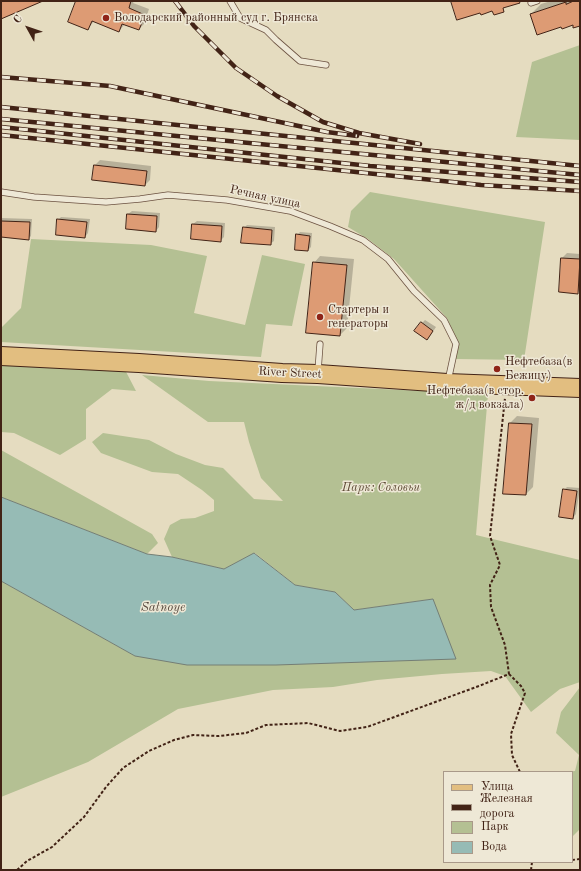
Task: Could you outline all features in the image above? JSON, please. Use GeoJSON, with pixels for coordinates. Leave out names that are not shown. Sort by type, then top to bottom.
{"type":"FeatureCollection","features":[{"type":"Feature","properties":{"kind":"main road","name":"River Street"},"geometry":{"type":"LineString","coordinates":[[1,356],[139,363],[448,383],[580,388]]}},
{"type":"Feature","properties":{"kind":"lane"},"geometry":{"type":"LineString","coordinates":[[230,1],[240,18],[266,30],[300,60],[326,65]]}},
{"type":"Feature","properties":{"kind":"lane"},"geometry":{"type":"LineString","coordinates":[[531,3],[537,1]]}},
{"type":"Feature","properties":{"kind":"lane","name":"Речная улица"},"geometry":{"type":"LineString","coordinates":[[1,192],[34,197],[106,202],[140,200],[168,195],[227,200],[290,211],[363,240],[388,259],[414,291],[444,320],[456,344],[448,383]]}},
{"type":"Feature","properties":{"kind":"lane"},"geometry":{"type":"LineString","coordinates":[[318,374],[320,344]]}},
{"type":"Feature","properties":{"kind":"path"},"geometry":{"type":"LineString","coordinates":[[506,385],[490,536],[500,565],[490,585],[491,608],[505,645],[509,674],[521,686],[525,693],[511,734],[512,755],[520,771]]}},
{"type":"Feature","properties":{"kind":"path"},"geometry":{"type":"LineString","coordinates":[[17,870],[28,861],[52,847],[84,817],[123,768],[174,740],[193,735],[219,736],[246,733],[266,725],[308,723],[340,731],[368,727],[509,674]]}},
{"type":"Feature","properties":{"kind":"green space"},"geometry":{"type":"Polygon","coordinates":[[[580,45],[580,140],[516,137],[532,62],[580,45]]]}},
{"type":"Feature","properties":{"kind":"green space"},"geometry":{"type":"Polygon","coordinates":[[[370,192],[545,222],[524,360],[456,359],[458,345],[447,318],[394,259],[368,239],[348,227],[351,211],[370,192]]]}},
{"type":"Feature","properties":{"kind":"green space"},"geometry":{"type":"Polygon","coordinates":[[[31,239],[151,245],[207,256],[194,313],[245,325],[262,255],[305,264],[292,326],[266,324],[261,357],[1,342],[1,328],[21,308],[31,239]]]}},
{"type":"Feature","properties":{"kind":"green space"},"geometry":{"type":"Polygon","coordinates":[[[1,358],[123,366],[136,391],[112,389],[86,409],[86,439],[60,455],[14,433],[1,432],[1,358]]]}},
{"type":"Feature","properties":{"kind":"green space","name":"Парк: Соловьи"},"geometry":{"type":"Polygon","coordinates":[[[142,375],[209,381],[488,394],[476,535],[580,560],[580,682],[560,689],[531,712],[505,676],[491,671],[377,680],[333,687],[273,690],[178,709],[88,762],[1,797],[1,581],[135,656],[335,663],[433,599],[354,610],[335,592],[295,585],[255,553],[224,569],[172,557],[164,539],[170,525],[181,519],[195,518],[214,511],[214,500],[178,474],[152,472],[101,453],[92,442],[103,433],[149,440],[176,454],[205,465],[223,468],[254,499],[283,501],[261,478],[244,422],[208,422],[142,375]]]}},
{"type":"Feature","properties":{"kind":"green space"},"geometry":{"type":"Polygon","coordinates":[[[1,450],[152,534],[158,543],[147,554],[1,497],[1,450]]]}},
{"type":"Feature","properties":{"kind":"green space"},"geometry":{"type":"Polygon","coordinates":[[[580,687],[580,829],[573,836],[573,771],[575,771],[579,755],[556,733],[561,712],[580,687]]]}},
{"type":"Feature","properties":{"kind":"water","name":"Satnoye"},"geometry":{"type":"Polygon","coordinates":[[[1,497],[147,554],[172,557],[224,569],[254,553],[295,585],[335,592],[354,610],[433,599],[456,659],[276,665],[187,665],[135,656],[1,581],[1,497]]]}},
{"type":"Feature","properties":{"kind":"building"},"geometry":{"type":"Polygon","coordinates":[[[1,1],[43,1],[1,19],[1,1]]]}},
{"type":"Feature","properties":{"kind":"building","name":"Володарский районный суд г. Брянска"},"geometry":{"type":"Polygon","coordinates":[[[76,1],[131,1],[129,8],[145,15],[139,30],[122,24],[119,32],[92,21],[88,30],[68,22],[76,1]]]}},
{"type":"Feature","properties":{"kind":"building"},"geometry":{"type":"Polygon","coordinates":[[[451,1],[519,1],[520,3],[503,8],[504,12],[494,15],[492,11],[457,20],[451,1]]]}},
{"type":"Feature","properties":{"kind":"building"},"geometry":{"type":"Polygon","coordinates":[[[574,1],[580,1],[580,26],[573,28],[573,25],[562,29],[561,27],[537,35],[530,14],[566,2],[566,4],[574,1]]]}},
{"type":"Feature","properties":{"kind":"building"},"geometry":{"type":"Polygon","coordinates":[[[94,165],[147,171],[145,186],[92,180],[94,165]]]}},
{"type":"Feature","properties":{"kind":"building"},"geometry":{"type":"Polygon","coordinates":[[[127,214],[157,216],[156,232],[126,229],[127,214]]]}},
{"type":"Feature","properties":{"kind":"building"},"geometry":{"type":"Polygon","coordinates":[[[57,219],[87,222],[85,238],[56,235],[57,219]]]}},
{"type":"Feature","properties":{"kind":"building"},"geometry":{"type":"Polygon","coordinates":[[[1,221],[30,222],[29,240],[1,237],[1,221]]]}},
{"type":"Feature","properties":{"kind":"building"},"geometry":{"type":"Polygon","coordinates":[[[192,224],[222,226],[221,242],[191,239],[192,224]]]}},
{"type":"Feature","properties":{"kind":"building"},"geometry":{"type":"Polygon","coordinates":[[[243,227],[272,230],[271,245],[241,243],[243,227]]]}},
{"type":"Feature","properties":{"kind":"building"},"geometry":{"type":"Polygon","coordinates":[[[296,234],[310,236],[308,251],[295,250],[296,234]]]}},
{"type":"Feature","properties":{"kind":"building"},"geometry":{"type":"Polygon","coordinates":[[[561,258],[580,259],[578,294],[559,292],[561,258]]]}},
{"type":"Feature","properties":{"kind":"building"},"geometry":{"type":"Polygon","coordinates":[[[313,262],[347,265],[340,336],[306,333],[313,262]]]}},
{"type":"Feature","properties":{"kind":"building"},"geometry":{"type":"Polygon","coordinates":[[[421,322],[433,331],[427,340],[414,331],[421,322]]]}},
{"type":"Feature","properties":{"kind":"building"},"geometry":{"type":"Polygon","coordinates":[[[509,423],[532,424],[526,495],[503,494],[509,423]]]}},
{"type":"Feature","properties":{"kind":"building"},"geometry":{"type":"Polygon","coordinates":[[[563,489],[577,491],[573,519],[559,517],[563,489]]]}},
{"type":"Feature","properties":{"kind":"railway"},"geometry":{"type":"LineString","coordinates":[[175,1],[194,26],[236,68],[277,96],[323,122],[359,133],[420,144]]}},
{"type":"Feature","properties":{"kind":"railway"},"geometry":{"type":"LineString","coordinates":[[1,77],[110,86],[327,132],[357,136]]}},
{"type":"Feature","properties":{"kind":"railway"},"geometry":{"type":"LineString","coordinates":[[1,107],[580,166]]}},
{"type":"Feature","properties":{"kind":"railway"},"geometry":{"type":"LineString","coordinates":[[1,119],[580,175]]}},
{"type":"Feature","properties":{"kind":"railway"},"geometry":{"type":"LineString","coordinates":[[1,127],[370,166],[580,182]]}},
{"type":"Feature","properties":{"kind":"railway"},"geometry":{"type":"LineString","coordinates":[[1,135],[481,185],[580,191]]}},
{"type":"Feature","properties":{"kind":"place","name":"Володарский районный суд г. Брянска"},"geometry":{"type":"Point","coordinates":[106,18]}},
{"type":"Feature","properties":{"kind":"place","name":"Стартеры и генераторы"},"geometry":{"type":"Point","coordinates":[320,317]}},
{"type":"Feature","properties":{"kind":"place","name":"Нефтебаза(в Бежицу)"},"geometry":{"type":"Point","coordinates":[497,369]}},
{"type":"Feature","properties":{"kind":"place","name":"Нефтебаза(в стор. ж/д вокзала)"},"geometry":{"type":"Point","coordinates":[532,398]}}]}
